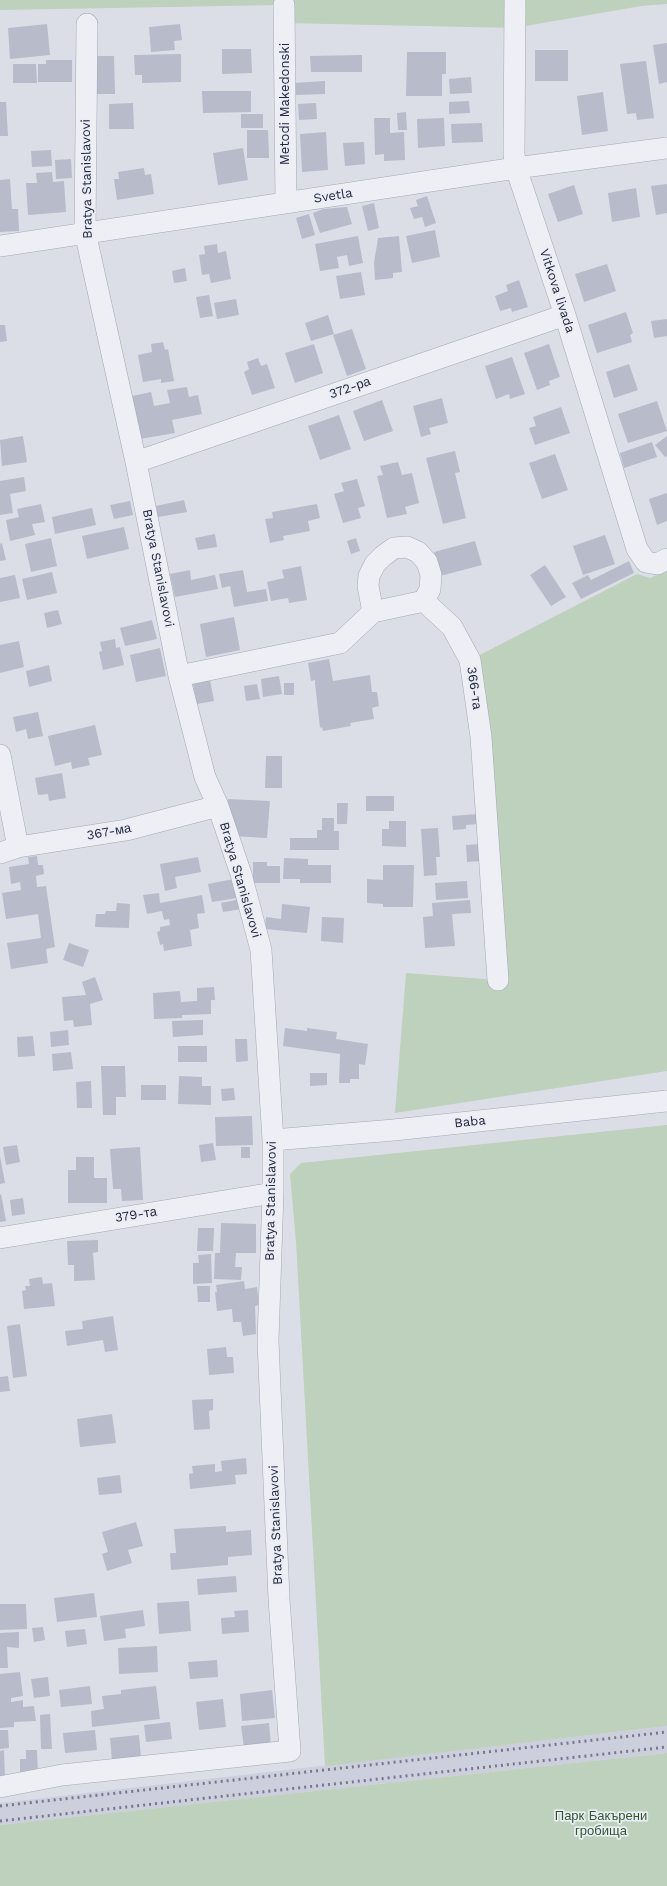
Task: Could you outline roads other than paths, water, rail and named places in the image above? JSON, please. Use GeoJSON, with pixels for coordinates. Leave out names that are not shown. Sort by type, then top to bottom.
{"type":"FeatureCollection","features":[{"type":"Feature","properties":{"kind":"street","name":"Vitkova livada"},"geometry":{"type":"LineString","coordinates":[[515,0],[514,154],[516,168],[565,314],[637,549],[646,562],[662,562]]}},
{"type":"Feature","properties":{"kind":"street","name":"Metodi Makedonski"},"geometry":{"type":"LineString","coordinates":[[284,5],[286,204]]}},
{"type":"Feature","properties":{"kind":"street","name":"Bratya Stanislavovi"},"geometry":{"type":"LineString","coordinates":[[0,1787],[62,1776],[290,1751],[279,1599],[268,1341],[273,1193],[273,1140],[261,950],[241,874],[218,806],[205,777],[179,676],[136,462],[85,232],[87,24]]}},
{"type":"Feature","properties":{"kind":"street","name":"Svetla"},"geometry":{"type":"LineString","coordinates":[[0,246],[85,232],[286,204],[516,168],[667,148]]}},
{"type":"Feature","properties":{"kind":"street","name":"372-ра"},"geometry":{"type":"LineString","coordinates":[[136,462],[565,314]]}},
{"type":"Feature","properties":{"kind":"street"},"geometry":{"type":"LineString","coordinates":[[179,676],[340,643],[373,612],[424,601],[430,589],[431,575],[427,562],[418,552],[407,547],[394,548],[383,556],[376,564],[369,576],[368,586],[373,612]]}},
{"type":"Feature","properties":{"kind":"street","name":"366-та"},"geometry":{"type":"LineString","coordinates":[[424,601],[452,627],[470,660],[481,737],[498,980]]}},
{"type":"Feature","properties":{"kind":"street"},"geometry":{"type":"LineString","coordinates":[[0,755],[9,850]]}},
{"type":"Feature","properties":{"kind":"street","name":"367-ма"},"geometry":{"type":"LineString","coordinates":[[9,850],[126,830],[218,806]]}},
{"type":"Feature","properties":{"kind":"street","name":"Baba"},"geometry":{"type":"LineString","coordinates":[[273,1140],[394,1130],[667,1101]]}},
{"type":"Feature","properties":{"kind":"street","name":"379-та"},"geometry":{"type":"LineString","coordinates":[[0,1238],[273,1193]]}},
{"type":"Feature","properties":{"kind":"railway"},"geometry":{"type":"LineString","coordinates":[[0,1806],[667,1732]]}},
{"type":"Feature","properties":{"kind":"railway"},"geometry":{"type":"LineString","coordinates":[[0,1821],[667,1747]]}},
{"type":"Feature","properties":{"kind":"park label","name":"Парк Бакърени гробища"},"geometry":{"type":"Point","coordinates":[601,1824]}}]}
